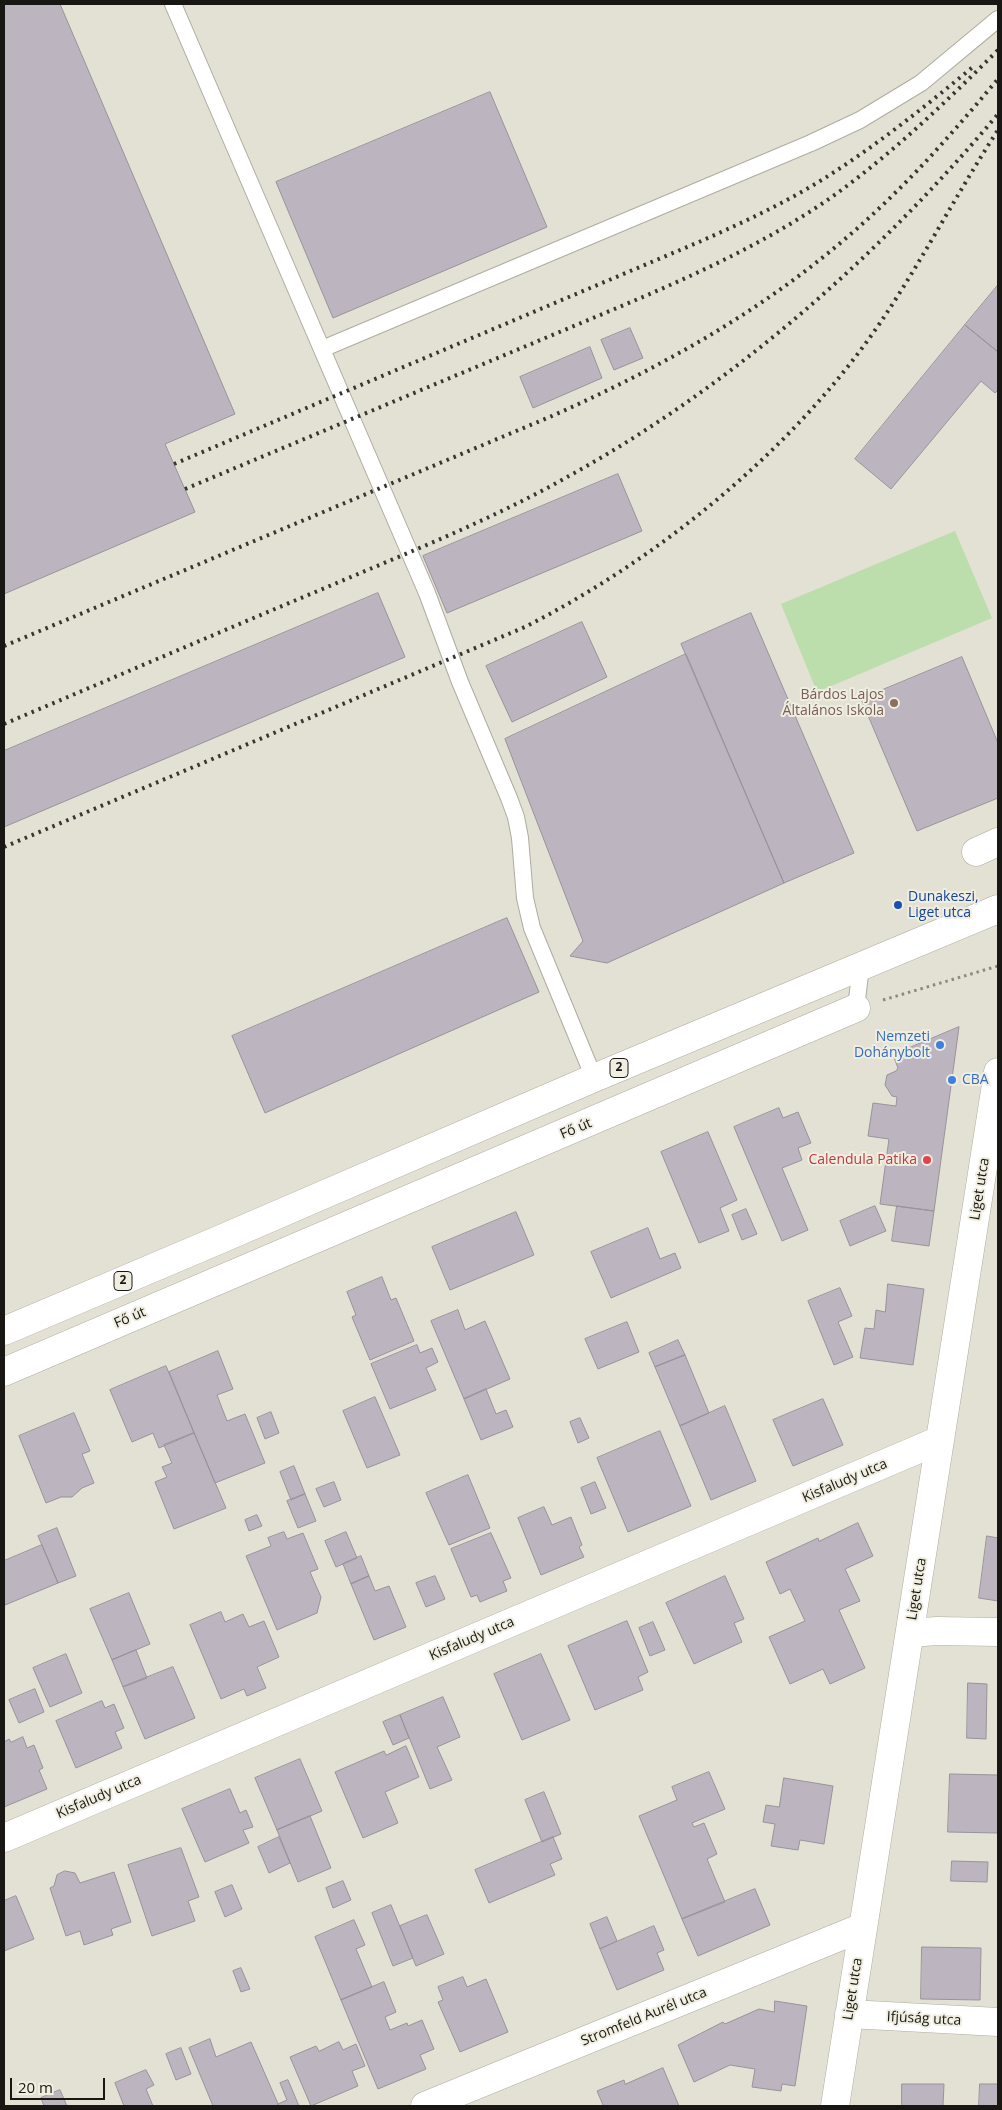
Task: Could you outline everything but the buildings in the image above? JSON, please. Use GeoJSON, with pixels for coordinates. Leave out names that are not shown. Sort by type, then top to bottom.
{"type":"FeatureCollection","features":[{"type":"Feature","properties":{"kind":"street","name":"2"},"geometry":{"type":"LineString","coordinates":[[4,1331],[242,1231],[594,1078],[998,909]]}},
{"type":"Feature","properties":{"kind":"street","name":"Fő út"},"geometry":{"type":"LineString","coordinates":[[4,1372],[856,1008]]}},
{"type":"Feature","properties":{"kind":"street","name":"Liget utca"},"geometry":{"type":"LineString","coordinates":[[834,2106],[997,1088]]}},
{"type":"Feature","properties":{"kind":"street"},"geometry":{"type":"LineString","coordinates":[[242,1231],[257,1264]]}},
{"type":"Feature","properties":{"kind":"street","name":"Kisfaludy utca"},"geometry":{"type":"LineString","coordinates":[[4,1838],[940,1440]]}},
{"type":"Feature","properties":{"kind":"street"},"geometry":{"type":"LineString","coordinates":[[910,1633],[937,1631],[998,1632]]}},
{"type":"Feature","properties":{"kind":"street","name":"Stromfeld Aurél utca"},"geometry":{"type":"LineString","coordinates":[[425,2106],[863,1927]]}},
{"type":"Feature","properties":{"kind":"street","name":"Ifjúság utca"},"geometry":{"type":"LineString","coordinates":[[849,2014],[998,2022]]}},
{"type":"Feature","properties":{"kind":"lane"},"geometry":{"type":"LineString","coordinates":[[173,4],[427,593],[460,682],[516,817],[520,838],[525,898],[532,928],[594,1078]]}},
{"type":"Feature","properties":{"kind":"lane"},"geometry":{"type":"LineString","coordinates":[[322,349],[802,147],[860,120],[921,83],[998,19]]}},
{"type":"Feature","properties":{"kind":"lane"},"geometry":{"type":"LineString","coordinates":[[856,1008],[861,966]]}},
{"type":"Feature","properties":{"kind":"path"},"geometry":{"type":"LineString","coordinates":[[856,1008],[998,966]]}},
{"type":"Feature","properties":{"kind":"green space"},"geometry":{"type":"Polygon","coordinates":[[[955,531],[992,618],[817,692],[781,604],[955,531]]]}},
{"type":"Feature","properties":{"kind":"railway"},"geometry":{"type":"LineString","coordinates":[[185,489],[651,293],[706,269],[759,242],[811,211],[858,178],[920,125],[998,50]]}},
{"type":"Feature","properties":{"kind":"railway"},"geometry":{"type":"LineString","coordinates":[[174,464],[731,228],[825,178],[882,139],[974,66]]}},
{"type":"Feature","properties":{"kind":"railway"},"geometry":{"type":"LineString","coordinates":[[4,646],[552,416],[690,347],[776,293],[856,230],[921,166],[998,79]]}},
{"type":"Feature","properties":{"kind":"railway"},"geometry":{"type":"LineString","coordinates":[[4,724],[482,520],[540,492],[630,440],[688,401],[745,359],[800,314],[853,267],[903,218],[952,167],[998,114]]}},
{"type":"Feature","properties":{"kind":"railway"},"geometry":{"type":"LineString","coordinates":[[4,847],[525,627],[625,568],[674,534],[721,496],[765,456],[807,414],[846,369],[880,323],[998,130]]}},
{"type":"Feature","properties":{"kind":"place","name":"Bárdos Lajos Általános Iskola"},"geometry":{"type":"Point","coordinates":[894,703]}},
{"type":"Feature","properties":{"kind":"place","name":"Dunakeszi, Liget utca"},"geometry":{"type":"Point","coordinates":[898,905]}},
{"type":"Feature","properties":{"kind":"place","name":"Nemzeti Dohánybolt"},"geometry":{"type":"Point","coordinates":[940,1045]}},
{"type":"Feature","properties":{"kind":"place","name":"CBA"},"geometry":{"type":"Point","coordinates":[952,1080]}},
{"type":"Feature","properties":{"kind":"place","name":"Calendula Patika"},"geometry":{"type":"Point","coordinates":[927,1160]}}]}
